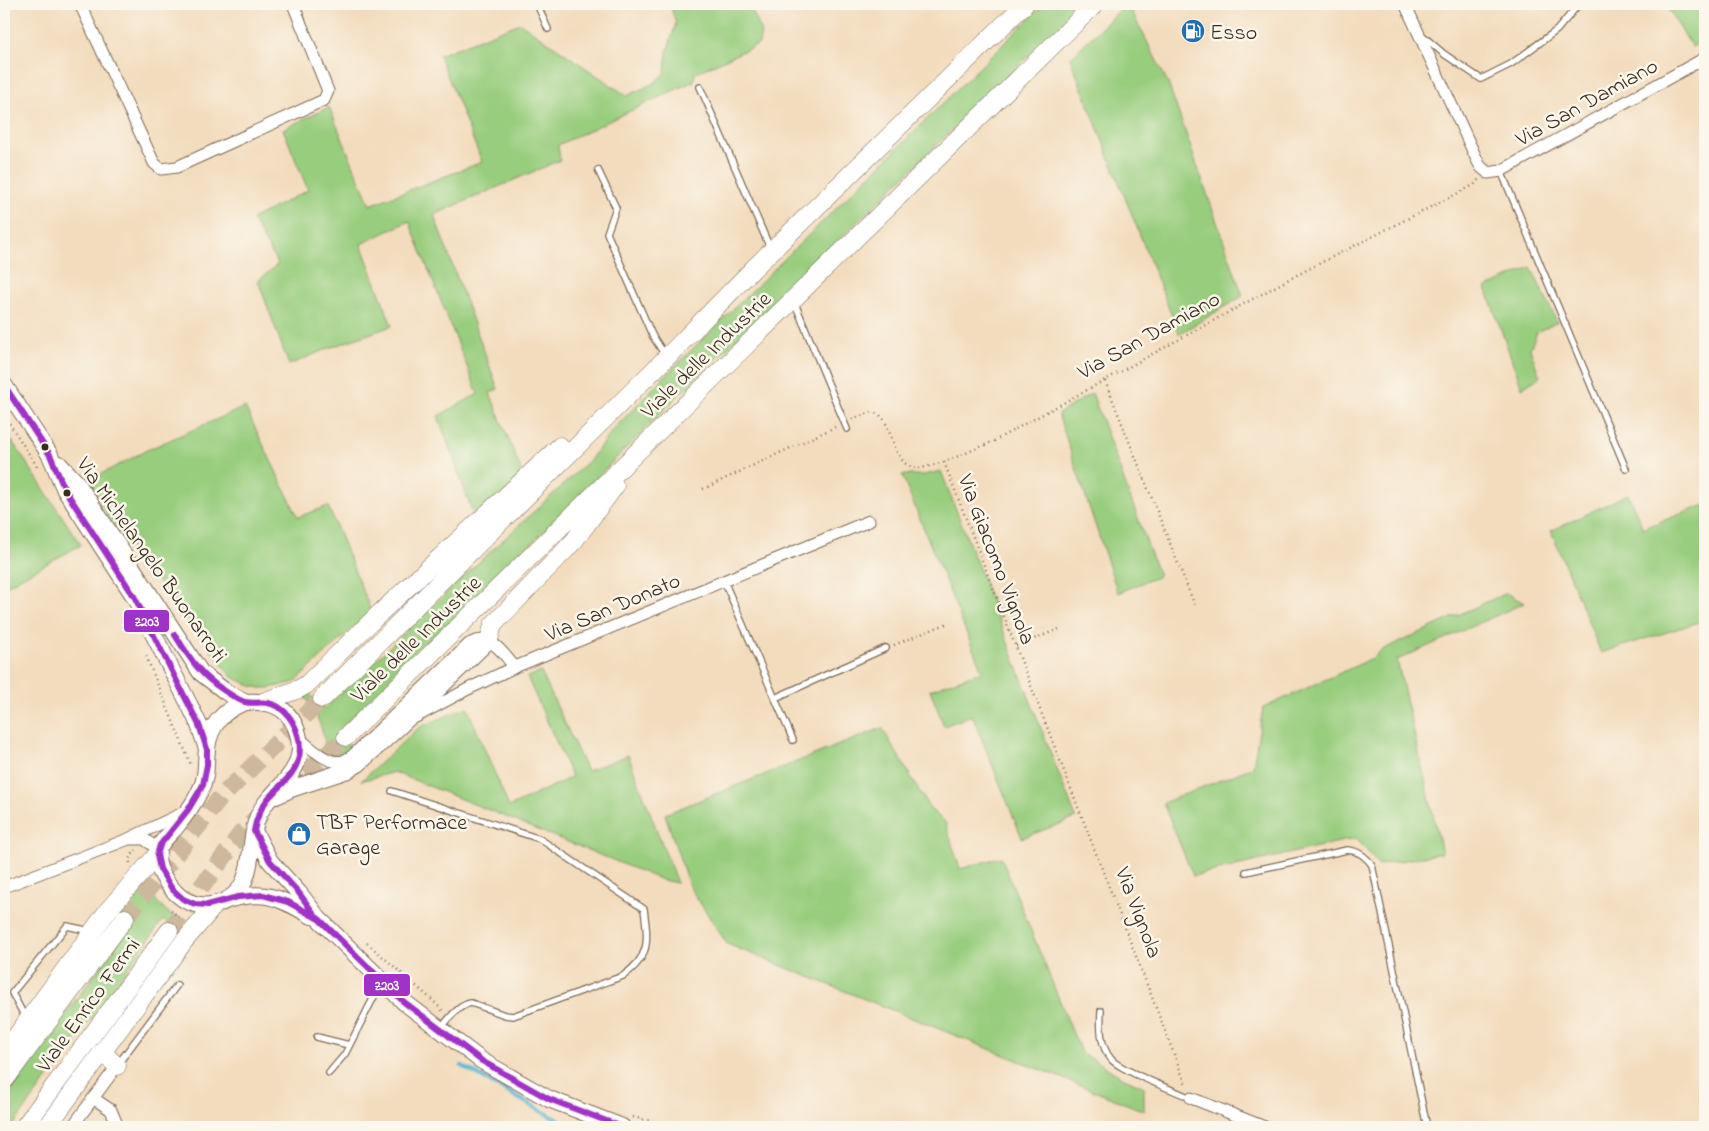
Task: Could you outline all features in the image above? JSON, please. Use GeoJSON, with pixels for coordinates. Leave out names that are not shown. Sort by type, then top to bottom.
{"type":"FeatureCollection","features":[{"type":"Feature","properties":{"kind":"main road","name":"Viale delle Industrie"},"geometry":{"type":"LineString","coordinates":[[322,699],[772,251],[1025,4]]}},
{"type":"Feature","properties":{"kind":"main road","name":"Viale delle Industrie"},"geometry":{"type":"LineString","coordinates":[[346,737],[1095,4]]}},
{"type":"Feature","properties":{"kind":"main road"},"geometry":{"type":"LineString","coordinates":[[263,702],[306,685],[380,613],[593,416],[626,397]]}},
{"type":"Feature","properties":{"kind":"main road"},"geometry":{"type":"LineString","coordinates":[[489,640],[493,626],[574,541],[646,443]]}},
{"type":"Feature","properties":{"kind":"main road"},"geometry":{"type":"LineString","coordinates":[[4,1053],[92,931],[157,852]]}},
{"type":"Feature","properties":{"kind":"main road"},"geometry":{"type":"LineString","coordinates":[[47,1127],[185,940],[221,902]]}},
{"type":"Feature","properties":{"kind":"main road","name":"Viale Enrico Fermi"},"geometry":{"type":"LineString","coordinates":[[4,1081],[125,918]]}},
{"type":"Feature","properties":{"kind":"main road","name":"Viale Enrico Fermi"},"geometry":{"type":"LineString","coordinates":[[24,1127],[169,931]]}},
{"type":"Feature","properties":{"kind":"main road"},"geometry":{"type":"LineString","coordinates":[[102,1052],[117,1066]]}},
{"type":"Feature","properties":{"kind":"street"},"geometry":{"type":"LineString","coordinates":[[80,4],[154,163],[161,169],[177,167],[324,100],[328,91],[293,4]]}},
{"type":"Feature","properties":{"kind":"street"},"geometry":{"type":"LineString","coordinates":[[1405,4],[1478,162],[1484,171]]}},
{"type":"Feature","properties":{"kind":"street","name":"Via San Damiano"},"geometry":{"type":"LineString","coordinates":[[1484,171],[1488,173],[1501,171],[1705,58]]}},
{"type":"Feature","properties":{"kind":"street","name":"Via Michelangelo Buonarroti"},"geometry":{"type":"LineString","coordinates":[[4,385],[50,455],[65,490],[134,596],[199,725],[207,749]]}},
{"type":"Feature","properties":{"kind":"street","name":"Via Michelangelo Buonarroti"},"geometry":{"type":"LineString","coordinates":[[50,455],[77,483],[175,636],[201,672],[226,692],[246,702]]}},
{"type":"Feature","properties":{"kind":"street","name":"Via San Donato"},"geometry":{"type":"LineString","coordinates":[[402,724],[468,689],[515,667],[868,521]]}},
{"type":"Feature","properties":{"kind":"street"},"geometry":{"type":"LineString","coordinates":[[157,852],[188,810],[203,785],[207,765],[208,740],[215,724],[230,709],[246,702],[263,702],[277,707],[290,718],[300,739],[312,749],[332,761],[344,761],[353,755],[469,644],[482,639],[489,640],[515,667]]}},
{"type":"Feature","properties":{"kind":"street"},"geometry":{"type":"LineString","coordinates":[[267,800],[291,789],[348,770],[368,755],[402,724],[489,640]]}},
{"type":"Feature","properties":{"kind":"street"},"geometry":{"type":"LineString","coordinates":[[221,902],[238,892],[248,874],[258,815],[267,800],[287,780],[295,767],[299,758],[300,739]]}},
{"type":"Feature","properties":{"kind":"street"},"geometry":{"type":"LineString","coordinates":[[4,887],[126,840],[188,810]]}},
{"type":"Feature","properties":{"kind":"street"},"geometry":{"type":"LineString","coordinates":[[254,831],[270,861],[300,893],[319,920],[404,1002],[482,1061],[549,1099],[622,1127]]}},
{"type":"Feature","properties":{"kind":"street"},"geometry":{"type":"LineString","coordinates":[[126,840],[144,839],[157,852],[163,876],[178,895],[195,904],[202,905],[248,896],[271,896],[288,902],[319,920]]}},
{"type":"Feature","properties":{"kind":"street"},"geometry":{"type":"LineString","coordinates":[[72,1127],[117,1066]]}},
{"type":"Feature","properties":{"kind":"street"},"geometry":{"type":"LineString","coordinates":[[94,1098],[111,1110],[118,1127]]}},
{"type":"Feature","properties":{"kind":"street"},"geometry":{"type":"LineString","coordinates":[[1191,1098],[1265,1127]]}},
{"type":"Feature","properties":{"kind":"lane"},"geometry":{"type":"LineString","coordinates":[[537,4],[548,29]]}},
{"type":"Feature","properties":{"kind":"lane"},"geometry":{"type":"LineString","coordinates":[[1418,32],[1444,54],[1481,79],[1510,64],[1557,30],[1579,4]]}},
{"type":"Feature","properties":{"kind":"lane"},"geometry":{"type":"LineString","coordinates":[[700,87],[772,251]]}},
{"type":"Feature","properties":{"kind":"lane"},"geometry":{"type":"LineString","coordinates":[[598,170],[616,208],[607,233],[652,335],[666,358]]}},
{"type":"Feature","properties":{"kind":"lane"},"geometry":{"type":"LineString","coordinates":[[1501,171],[1626,469]]}},
{"type":"Feature","properties":{"kind":"lane"},"geometry":{"type":"LineString","coordinates":[[793,299],[847,429]]}},
{"type":"Feature","properties":{"kind":"lane"},"geometry":{"type":"LineString","coordinates":[[724,581],[793,740]]}},
{"type":"Feature","properties":{"kind":"lane"},"geometry":{"type":"LineString","coordinates":[[775,698],[886,648]]}},
{"type":"Feature","properties":{"kind":"lane"},"geometry":{"type":"LineString","coordinates":[[392,791],[540,839],[644,909],[647,935],[644,956],[634,968],[622,976],[513,1016],[504,1016],[471,1003],[467,1004],[449,1018],[440,1030]]}},
{"type":"Feature","properties":{"kind":"lane"},"geometry":{"type":"LineString","coordinates":[[1246,872],[1347,850],[1354,850],[1365,855],[1372,865],[1427,1127]]}},
{"type":"Feature","properties":{"kind":"lane"},"geometry":{"type":"LineString","coordinates":[[27,1022],[12,993],[67,926],[92,931]]}},
{"type":"Feature","properties":{"kind":"lane"},"geometry":{"type":"LineString","coordinates":[[329,1073],[345,1054],[382,981]]}},
{"type":"Feature","properties":{"kind":"lane"},"geometry":{"type":"LineString","coordinates":[[117,1066],[177,985]]}},
{"type":"Feature","properties":{"kind":"lane"},"geometry":{"type":"LineString","coordinates":[[1101,1012],[1100,1027],[1103,1044],[1112,1061],[1136,1074],[1191,1098]]}},
{"type":"Feature","properties":{"kind":"lane"},"geometry":{"type":"LineString","coordinates":[[317,1037],[349,1045]]}},
{"type":"Feature","properties":{"kind":"path","name":"Via San Damiano"},"geometry":{"type":"LineString","coordinates":[[703,489],[845,422],[872,412],[880,415],[885,422],[897,452],[904,463],[918,469],[944,462],[992,442],[1291,278],[1474,185],[1484,171]]}},
{"type":"Feature","properties":{"kind":"path"},"geometry":{"type":"LineString","coordinates":[[1105,380],[1195,606]]}},
{"type":"Feature","properties":{"kind":"path"},"geometry":{"type":"LineString","coordinates":[[4,415],[18,436]]}},
{"type":"Feature","properties":{"kind":"path","name":"Via Giacomo Vignola"},"geometry":{"type":"LineString","coordinates":[[944,462],[1024,667]]}},
{"type":"Feature","properties":{"kind":"path"},"geometry":{"type":"LineString","coordinates":[[886,648],[946,624]]}},
{"type":"Feature","properties":{"kind":"path"},"geometry":{"type":"LineString","coordinates":[[1016,646],[1059,629]]}},
{"type":"Feature","properties":{"kind":"path"},"geometry":{"type":"LineString","coordinates":[[146,655],[192,769]]}},
{"type":"Feature","properties":{"kind":"path","name":"Via Vignola"},"geometry":{"type":"LineString","coordinates":[[1024,667],[1191,1098]]}},
{"type":"Feature","properties":{"kind":"path"},"geometry":{"type":"LineString","coordinates":[[635,1117],[674,1127]]}},
{"type":"Feature","properties":{"kind":"green space"},"geometry":{"type":"Polygon","coordinates":[[[670,4],[749,4],[761,30],[759,44],[695,73],[694,81],[558,145],[560,160],[434,215],[498,389],[490,393],[523,475],[475,519],[438,416],[478,394],[409,221],[361,244],[392,326],[329,348],[289,365],[258,281],[278,264],[252,219],[308,190],[283,129],[329,107],[370,205],[482,162],[439,55],[520,23],[627,96],[654,83],[665,73],[667,52],[676,23],[670,4]]]}},
{"type":"Feature","properties":{"kind":"green space"},"geometry":{"type":"Polygon","coordinates":[[[1044,4],[1082,4],[675,399],[533,542],[337,732],[353,751],[336,754],[325,751],[324,736],[304,694],[307,692],[325,708],[590,460],[612,431],[658,383],[1044,4]]]}},
{"type":"Feature","properties":{"kind":"green space"},"geometry":{"type":"Polygon","coordinates":[[[1128,4],[1168,83],[1243,296],[1179,334],[1070,58],[1128,4]]]}},
{"type":"Feature","properties":{"kind":"green space"},"geometry":{"type":"Polygon","coordinates":[[[1665,4],[1705,4],[1705,40],[1692,47],[1665,4]]]}},
{"type":"Feature","properties":{"kind":"green space"},"geometry":{"type":"Polygon","coordinates":[[[1531,267],[1557,322],[1537,332],[1530,349],[1540,377],[1522,388],[1486,288],[1531,267]]]}},
{"type":"Feature","properties":{"kind":"green space"},"geometry":{"type":"Polygon","coordinates":[[[1092,393],[1159,576],[1118,593],[1058,414],[1092,393]]]}},
{"type":"Feature","properties":{"kind":"green space"},"geometry":{"type":"Polygon","coordinates":[[[245,407],[298,517],[328,506],[371,611],[295,682],[270,688],[251,686],[231,676],[107,516],[90,480],[147,450],[245,407]]]}},
{"type":"Feature","properties":{"kind":"green space"},"geometry":{"type":"Polygon","coordinates":[[[12,441],[81,545],[4,587],[4,446],[12,441]]]}},
{"type":"Feature","properties":{"kind":"green space"},"geometry":{"type":"Polygon","coordinates":[[[941,471],[1076,818],[1022,838],[972,715],[944,726],[930,690],[982,671],[902,475],[925,475],[941,471]]]}},
{"type":"Feature","properties":{"kind":"green space"},"geometry":{"type":"Polygon","coordinates":[[[1628,494],[1643,528],[1705,505],[1705,620],[1601,653],[1551,531],[1628,494]]]}},
{"type":"Feature","properties":{"kind":"green space"},"geometry":{"type":"Polygon","coordinates":[[[1506,593],[1524,603],[1397,660],[1442,853],[1379,865],[1356,838],[1193,876],[1163,803],[1253,767],[1263,708],[1373,658],[1380,651],[1506,593]]]}},
{"type":"Feature","properties":{"kind":"green space"},"geometry":{"type":"Polygon","coordinates":[[[541,672],[587,771],[628,755],[677,883],[662,880],[394,772],[361,781],[418,728],[467,707],[509,807],[572,777],[527,677],[541,672]]]}},
{"type":"Feature","properties":{"kind":"green space"},"geometry":{"type":"Polygon","coordinates":[[[882,728],[930,809],[945,822],[960,869],[1001,857],[1081,1052],[1120,1076],[1144,1087],[1144,1111],[727,944],[689,886],[665,814],[882,728]]]}},
{"type":"Feature","properties":{"kind":"green space"},"geometry":{"type":"Polygon","coordinates":[[[141,883],[160,905],[186,928],[181,934],[163,920],[12,1127],[4,1127],[4,1096],[136,919],[116,905],[141,883]]]}},
{"type":"Feature","properties":{"kind":"waterway"},"geometry":{"type":"LineString","coordinates":[[462,1066],[570,1127]]}},
{"type":"Feature","properties":{"kind":"tunnel"},"geometry":{"type":"LineString","coordinates":[[125,918],[221,797],[322,699]]}},
{"type":"Feature","properties":{"kind":"tunnel"},"geometry":{"type":"LineString","coordinates":[[286,792],[346,737]]}},
{"type":"Feature","properties":{"kind":"tunnel"},"geometry":{"type":"LineString","coordinates":[[169,931],[242,832],[263,812]]}},
{"type":"Feature","properties":{"kind":"transit line","name":"z203"},"geometry":{"type":"LineString","coordinates":[[4,385],[50,455],[65,490],[134,596],[199,725],[207,749],[207,765],[203,785],[188,810],[160,845],[157,855],[160,869],[172,889],[183,899],[195,904],[208,905],[238,897],[263,895],[288,902],[319,919],[404,1002],[482,1061],[549,1099],[622,1127]]}},
{"type":"Feature","properties":{"kind":"transit line","name":"z203"},"geometry":{"type":"LineString","coordinates":[[175,635],[195,665],[214,684],[245,702],[268,703],[276,706],[294,724],[300,749],[297,764],[290,775],[265,803],[254,831],[270,861],[299,893],[317,918]]}},
{"type":"Feature","properties":{"kind":"place","name":"Esso"},"geometry":{"type":"Point","coordinates":[1193,31]}},
{"type":"Feature","properties":{"kind":"place","name":"TBF Performace Garage"},"geometry":{"type":"Point","coordinates":[299,834]}}]}
